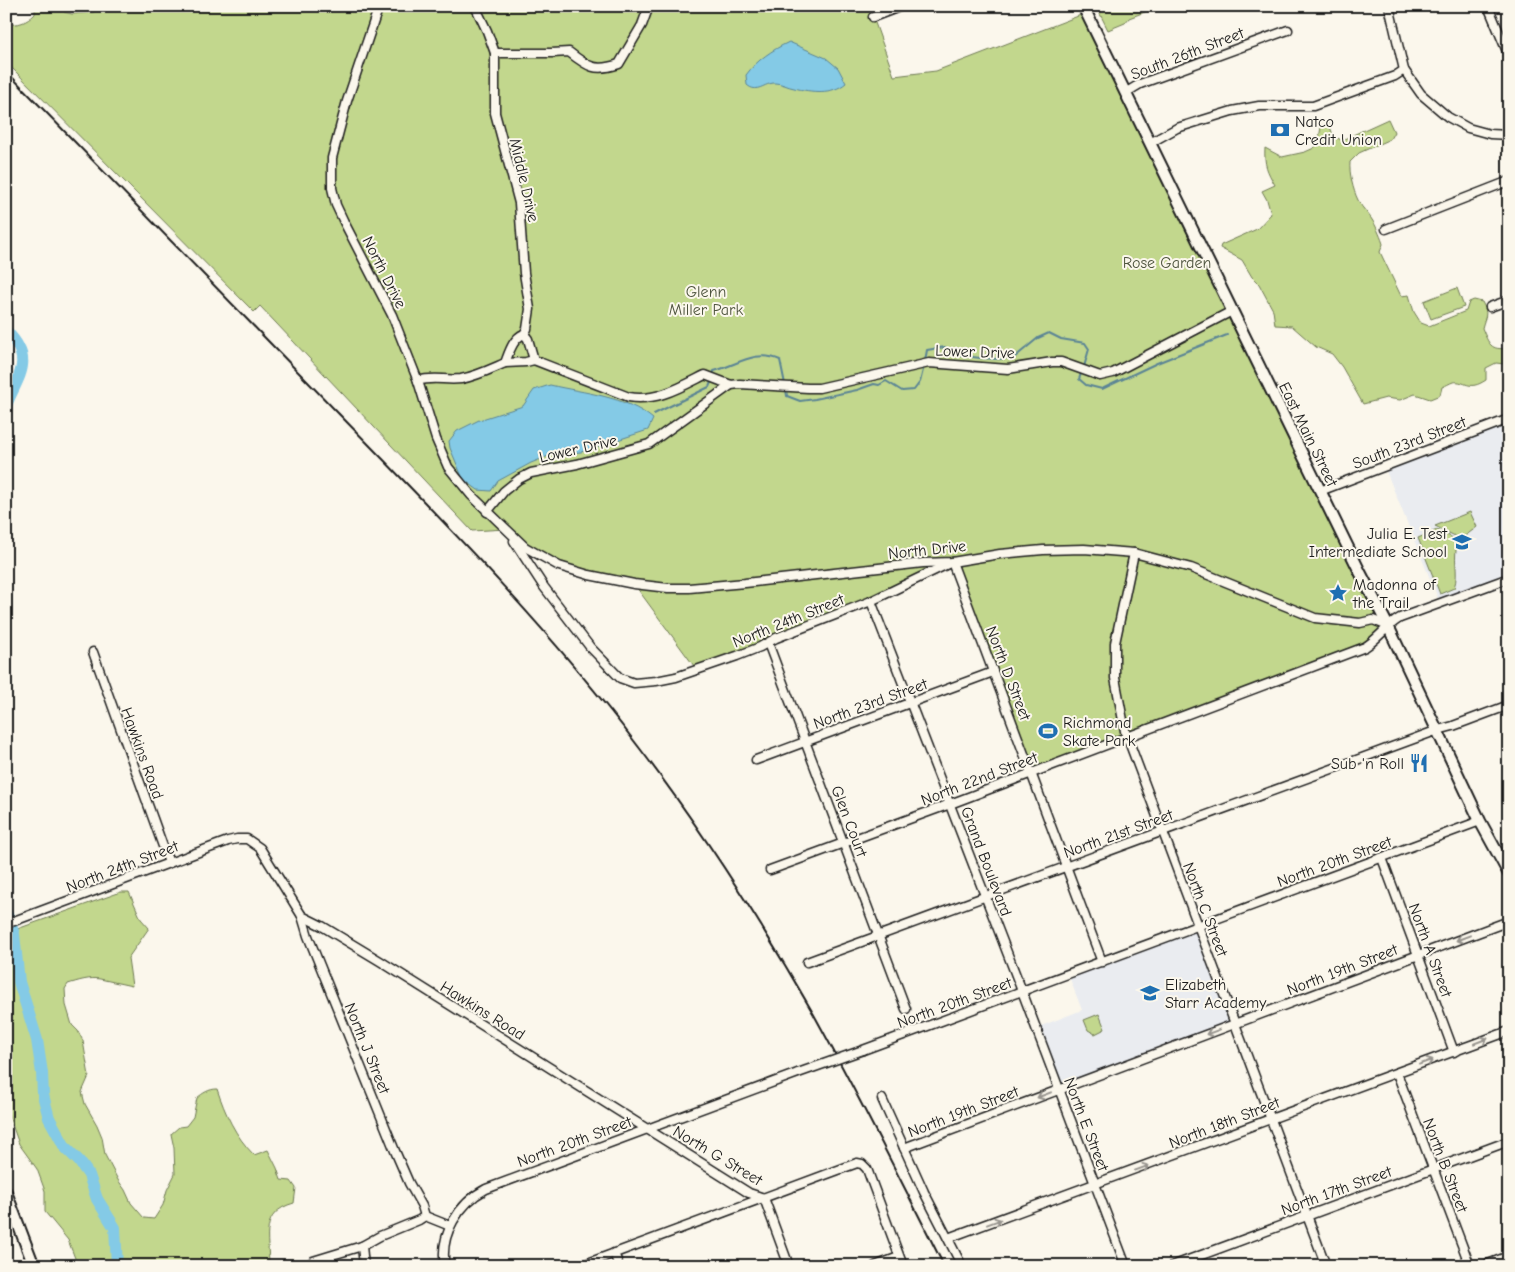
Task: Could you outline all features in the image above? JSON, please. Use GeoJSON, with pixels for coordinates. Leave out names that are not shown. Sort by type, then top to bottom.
{"type":"FeatureCollection","features":[{"type":"Feature","properties":{"kind":"main road","name":"East Main Street"},"geometry":{"type":"LineString","coordinates":[[1083,6],[1388,626],[1480,821],[1506,862],[1509,874]]}},
{"type":"Feature","properties":{"kind":"main road"},"geometry":{"type":"LineString","coordinates":[[6,1192],[34,1266]]}},
{"type":"Feature","properties":{"kind":"street","name":"North Drive"},"geometry":{"type":"LineString","coordinates":[[379,6],[347,101],[332,158],[332,188],[336,205],[392,315],[418,381],[436,439],[448,467],[487,512],[525,547],[559,566],[605,579],[668,588],[745,583],[923,563],[952,562],[1000,554],[1043,550],[1084,549],[1134,553],[1192,568],[1315,618],[1354,622],[1373,620],[1388,626]]}},
{"type":"Feature","properties":{"kind":"street","name":"Middle Drive"},"geometry":{"type":"LineString","coordinates":[[475,6],[495,53],[495,114],[519,203],[524,272],[530,309],[527,328],[524,334]]}},
{"type":"Feature","properties":{"kind":"street"},"geometry":{"type":"LineString","coordinates":[[495,53],[569,52],[594,69],[608,68],[619,64],[642,25],[648,6]]}},
{"type":"Feature","properties":{"kind":"street"},"geometry":{"type":"LineString","coordinates":[[873,17],[902,6]]}},
{"type":"Feature","properties":{"kind":"street"},"geometry":{"type":"LineString","coordinates":[[1389,6],[1404,70],[1421,94],[1448,117],[1468,128],[1490,134],[1509,135]]}},
{"type":"Feature","properties":{"kind":"street"},"geometry":{"type":"LineString","coordinates":[[1488,6],[1509,56]]}},
{"type":"Feature","properties":{"kind":"street","name":"South 26th Street"},"geometry":{"type":"LineString","coordinates":[[1125,93],[1140,84],[1288,30]]}},
{"type":"Feature","properties":{"kind":"street"},"geometry":{"type":"LineString","coordinates":[[1150,143],[1177,128],[1232,111],[1259,106],[1305,106],[1318,104],[1395,76],[1404,70]]}},
{"type":"Feature","properties":{"kind":"street"},"geometry":{"type":"LineString","coordinates":[[1386,228],[1509,181]]}},
{"type":"Feature","properties":{"kind":"street"},"geometry":{"type":"LineString","coordinates":[[1490,308],[1509,300]]}},
{"type":"Feature","properties":{"kind":"street","name":"Lower Drive"},"geometry":{"type":"LineString","coordinates":[[534,360],[628,397],[637,398],[662,394],[705,375],[730,385],[819,388],[925,363],[1008,369],[1061,362],[1100,376],[1113,373],[1232,311]]}},
{"type":"Feature","properties":{"kind":"street"},"geometry":{"type":"LineString","coordinates":[[418,381],[434,377],[460,379],[506,363],[534,360],[528,339],[524,334],[520,336],[511,348],[506,363]]}},
{"type":"Feature","properties":{"kind":"street","name":"Lower Drive"},"geometry":{"type":"LineString","coordinates":[[487,512],[504,491],[519,479],[531,473],[577,464],[648,444],[730,385]]}},
{"type":"Feature","properties":{"kind":"street","name":"South 23rd Street"},"geometry":{"type":"LineString","coordinates":[[1320,491],[1509,420]]}},
{"type":"Feature","properties":{"kind":"street","name":"North Drive"},"geometry":{"type":"LineString","coordinates":[[505,529],[560,610],[604,662],[620,678],[628,682]]}},
{"type":"Feature","properties":{"kind":"street","name":"North C Street"},"geometry":{"type":"LineString","coordinates":[[1134,553],[1115,642],[1115,678],[1127,738],[1326,1266]]}},
{"type":"Feature","properties":{"kind":"street","name":"North 24th Street"},"geometry":{"type":"LineString","coordinates":[[628,682],[650,682],[676,677],[737,656],[776,638],[871,601],[952,562]]}},
{"type":"Feature","properties":{"kind":"street","name":"North D Street"},"geometry":{"type":"LineString","coordinates":[[952,562],[1102,962]]}},
{"type":"Feature","properties":{"kind":"street","name":"North 22nd Street"},"geometry":{"type":"LineString","coordinates":[[770,870],[1127,738],[1365,647],[1400,618],[1509,578]]}},
{"type":"Feature","properties":{"kind":"street","name":"Grand Boulevard"},"geometry":{"type":"LineString","coordinates":[[871,601],[1022,992]]}},
{"type":"Feature","properties":{"kind":"street","name":"Glen Court"},"geometry":{"type":"LineString","coordinates":[[768,643],[906,1009]]}},
{"type":"Feature","properties":{"kind":"street","name":"Hawkins Road"},"geometry":{"type":"LineString","coordinates":[[93,652],[169,863]]}},
{"type":"Feature","properties":{"kind":"street","name":"North 23rd Street"},"geometry":{"type":"LineString","coordinates":[[756,760],[994,672]]}},
{"type":"Feature","properties":{"kind":"street","name":"North 21st Street"},"geometry":{"type":"LineString","coordinates":[[807,962],[1438,730],[1509,706]]}},
{"type":"Feature","properties":{"kind":"street","name":"North 20th Street"},"geometry":{"type":"LineString","coordinates":[[450,1226],[468,1200],[486,1189],[1480,821]]}},
{"type":"Feature","properties":{"kind":"street","name":"North 24th Street"},"geometry":{"type":"LineString","coordinates":[[8,923],[228,841],[245,839]]}},
{"type":"Feature","properties":{"kind":"street","name":"North J Street"},"geometry":{"type":"LineString","coordinates":[[245,839],[252,842],[263,852],[302,916],[308,936],[395,1151],[425,1216]]}},
{"type":"Feature","properties":{"kind":"street","name":"North A Street"},"geometry":{"type":"LineString","coordinates":[[1382,858],[1454,1052]]}},
{"type":"Feature","properties":{"kind":"street","name":"Hawkins Road"},"geometry":{"type":"LineString","coordinates":[[302,916],[364,951],[647,1129]]}},
{"type":"Feature","properties":{"kind":"street","name":"North 19th Street"},"geometry":{"type":"LineString","coordinates":[[904,1148],[1509,921]]}},
{"type":"Feature","properties":{"kind":"street","name":"North E Street"},"geometry":{"type":"LineString","coordinates":[[1022,992],[1126,1266]]}},
{"type":"Feature","properties":{"kind":"street","name":"North 18th Street"},"geometry":{"type":"LineString","coordinates":[[948,1238],[1096,1185],[1509,1031]]}},
{"type":"Feature","properties":{"kind":"street","name":"North B Street"},"geometry":{"type":"LineString","coordinates":[[1397,1073],[1470,1266]]}},
{"type":"Feature","properties":{"kind":"street"},"geometry":{"type":"LineString","coordinates":[[882,1099],[962,1266]]}},
{"type":"Feature","properties":{"kind":"street","name":"North G Street"},"geometry":{"type":"LineString","coordinates":[[647,1129],[749,1193],[764,1198],[789,1266]]}},
{"type":"Feature","properties":{"kind":"street","name":"North 17th Street"},"geometry":{"type":"LineString","coordinates":[[1172,1266],[1509,1140]]}},
{"type":"Feature","properties":{"kind":"street"},"geometry":{"type":"LineString","coordinates":[[580,1266],[857,1163],[862,1164],[866,1169],[903,1266]]}},
{"type":"Feature","properties":{"kind":"street"},"geometry":{"type":"LineString","coordinates":[[313,1264],[362,1246],[425,1216],[450,1226],[445,1252],[445,1266]]}},
{"type":"Feature","properties":{"kind":"street"},"geometry":{"type":"LineString","coordinates":[[362,1246],[364,1266]]}},
{"type":"Feature","properties":{"kind":"street"},"geometry":{"type":"LineString","coordinates":[[614,1253],[619,1266]]}},
{"type":"Feature","properties":{"kind":"street"},"geometry":{"type":"LineString","coordinates":[[1483,1266],[1509,1256]]}},
{"type":"Feature","properties":{"kind":"street"},"geometry":{"type":"LineString","coordinates":[[875,1266],[900,1257]]}},
{"type":"Feature","properties":{"kind":"shaded area","name":"Julia E. Test Intermediate School"},"geometry":{"type":"Polygon","coordinates":[[[1509,419],[1509,578],[1440,603],[1384,466],[1509,419]]]}},
{"type":"Feature","properties":{"kind":"shaded area","name":"Elizabeth Starr Academy"},"geometry":{"type":"Polygon","coordinates":[[[1198,926],[1235,1024],[1059,1089],[1036,1028],[1082,1010],[1068,974],[1198,926]]]}},
{"type":"Feature","properties":{"kind":"green space","name":"Glenn Miller Park"},"geometry":{"type":"Polygon","coordinates":[[[33,6],[62,6],[64,12],[72,14],[94,12],[97,6],[869,6],[894,76],[936,71],[1086,13],[1388,626],[1374,641],[1032,773],[952,562],[871,601],[697,670],[634,584],[559,566],[505,529],[472,531],[260,306],[254,312],[6,62],[6,24],[19,24],[28,20],[35,14],[33,6]]]}},
{"type":"Feature","properties":{"kind":"green space"},"geometry":{"type":"Polygon","coordinates":[[[1096,6],[1151,6],[1150,10],[1129,18],[1125,23],[1108,30],[1096,6]]]}},
{"type":"Feature","properties":{"kind":"green space"},"geometry":{"type":"Polygon","coordinates":[[[1388,119],[1394,132],[1390,139],[1359,153],[1350,162],[1350,171],[1356,196],[1377,230],[1383,244],[1380,252],[1401,296],[1409,295],[1414,312],[1421,323],[1429,326],[1466,311],[1469,302],[1474,300],[1482,302],[1486,312],[1482,328],[1486,338],[1494,347],[1509,348],[1509,362],[1504,364],[1496,363],[1486,368],[1486,380],[1480,383],[1471,385],[1453,382],[1442,387],[1440,395],[1430,399],[1415,394],[1400,400],[1386,398],[1363,404],[1342,367],[1332,354],[1316,347],[1292,326],[1275,325],[1273,310],[1259,284],[1252,277],[1242,260],[1220,248],[1221,245],[1257,229],[1271,214],[1262,191],[1275,185],[1267,168],[1265,148],[1282,157],[1305,152],[1318,144],[1321,127],[1328,122],[1334,137],[1342,140],[1388,119]]]}},
{"type":"Feature","properties":{"kind":"green space"},"geometry":{"type":"Polygon","coordinates":[[[1457,288],[1464,307],[1431,319],[1424,301],[1457,288]]]}},
{"type":"Feature","properties":{"kind":"green space"},"geometry":{"type":"Polygon","coordinates":[[[1470,512],[1477,527],[1461,539],[1435,526],[1470,512]]]}},
{"type":"Feature","properties":{"kind":"green space"},"geometry":{"type":"Polygon","coordinates":[[[1437,530],[1459,541],[1456,553],[1456,582],[1454,588],[1440,594],[1418,538],[1437,530]]]}},
{"type":"Feature","properties":{"kind":"green space"},"geometry":{"type":"Polygon","coordinates":[[[121,892],[129,892],[141,919],[149,928],[128,958],[132,986],[92,979],[68,984],[65,989],[66,1005],[72,1025],[78,1031],[83,1041],[89,1076],[82,1092],[85,1104],[102,1137],[105,1155],[131,1203],[144,1218],[154,1219],[163,1205],[167,1190],[175,1174],[174,1148],[171,1134],[179,1127],[186,1126],[193,1117],[197,1098],[206,1092],[217,1089],[231,1124],[247,1148],[254,1155],[268,1150],[281,1180],[291,1181],[296,1188],[294,1203],[283,1207],[275,1213],[268,1227],[269,1266],[78,1266],[68,1240],[45,1212],[45,1191],[37,1169],[19,1144],[6,1108],[6,933],[121,892]]]}},
{"type":"Feature","properties":{"kind":"green space"},"geometry":{"type":"Polygon","coordinates":[[[1099,1014],[1105,1029],[1095,1034],[1088,1030],[1084,1020],[1099,1014]]]}},
{"type":"Feature","properties":{"kind":"water"},"geometry":{"type":"Polygon","coordinates":[[[789,42],[826,58],[838,68],[846,83],[828,91],[801,89],[777,83],[757,88],[747,85],[746,75],[755,65],[771,52],[789,42]]]}},
{"type":"Feature","properties":{"kind":"water"},"geometry":{"type":"Polygon","coordinates":[[[550,385],[618,400],[642,411],[653,419],[648,430],[581,452],[551,455],[531,463],[498,481],[491,491],[478,490],[463,479],[449,441],[457,431],[479,420],[523,406],[534,390],[550,385]]]}},
{"type":"Feature","properties":{"kind":"waterway"},"geometry":{"type":"LineString","coordinates":[[6,331],[15,341],[22,359],[19,376],[6,405]]}},
{"type":"Feature","properties":{"kind":"waterway"},"geometry":{"type":"LineString","coordinates":[[925,361],[927,350],[945,347],[958,355],[999,359],[1015,357],[1038,338],[1049,333],[1061,339],[1085,343],[1089,349],[1084,367]]}},
{"type":"Feature","properties":{"kind":"waterway"},"geometry":{"type":"LineString","coordinates":[[1082,371],[1079,379],[1086,385],[1102,389],[1157,363],[1227,335]]}},
{"type":"Feature","properties":{"kind":"waterway"},"geometry":{"type":"LineString","coordinates":[[713,375],[714,371],[747,359],[763,356],[780,360],[785,384]]}},
{"type":"Feature","properties":{"kind":"waterway"},"geometry":{"type":"LineString","coordinates":[[786,389],[787,396],[800,401],[857,390],[874,384],[879,385],[886,381],[902,391],[914,390],[920,382],[924,366]]}},
{"type":"Feature","properties":{"kind":"waterway"},"geometry":{"type":"LineString","coordinates":[[654,414],[709,387],[712,380]]}},
{"type":"Feature","properties":{"kind":"waterway"},"geometry":{"type":"LineString","coordinates":[[6,913],[14,934],[19,982],[37,1040],[43,1095],[49,1118],[65,1147],[79,1161],[89,1175],[97,1199],[115,1228],[117,1266]]}},
{"type":"Feature","properties":{"kind":"railway"},"geometry":{"type":"LineString","coordinates":[[6,71],[456,535],[533,618],[606,705],[687,813],[773,945],[847,1076],[944,1266]]}},
{"type":"Feature","properties":{"kind":"place","name":"Natco Credit Union"},"geometry":{"type":"Point","coordinates":[1280,130]}},
{"type":"Feature","properties":{"kind":"place","name":"Julia E. Test Intermediate School"},"geometry":{"type":"Point","coordinates":[1462,542]}},
{"type":"Feature","properties":{"kind":"place","name":"Madonna of the Trail"},"geometry":{"type":"Point","coordinates":[1338,593]}},
{"type":"Feature","properties":{"kind":"place","name":"Richmond Skate Park"},"geometry":{"type":"Point","coordinates":[1048,731]}},
{"type":"Feature","properties":{"kind":"place","name":"Sub 'n Roll"},"geometry":{"type":"Point","coordinates":[1419,763]}},
{"type":"Feature","properties":{"kind":"place","name":"Elizabeth Starr Academy"},"geometry":{"type":"Point","coordinates":[1150,993]}},
{"type":"Feature","properties":{"kind":"park label","name":"Rose Garden"},"geometry":{"type":"Point","coordinates":[1167,262]}}]}
